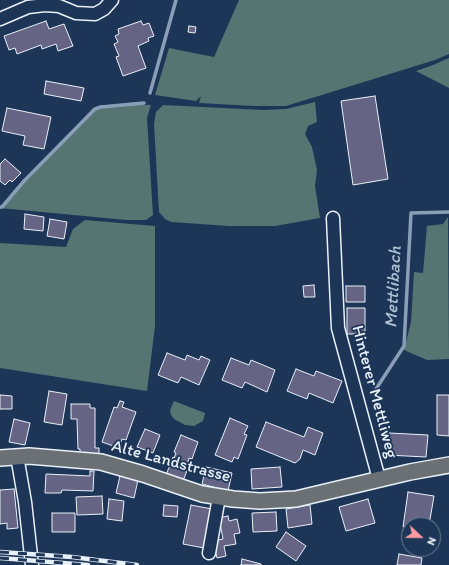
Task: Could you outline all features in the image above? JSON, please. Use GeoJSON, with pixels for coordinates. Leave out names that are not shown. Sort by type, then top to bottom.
{"type":"FeatureCollection","features":[{"type":"Feature","properties":{"kind":"main road","name":"Alte Landstrasse"},"geometry":{"type":"LineString","coordinates":[[0,458],[17,456],[101,462],[143,474],[188,490],[220,497],[245,500],[296,499],[410,472],[449,465]]}},
{"type":"Feature","properties":{"kind":"street"},"geometry":{"type":"LineString","coordinates":[[0,19],[28,7],[45,5],[59,6],[76,13],[95,14],[104,9],[112,0]]}},
{"type":"Feature","properties":{"kind":"street","name":"Hinterer Mettliweg"},"geometry":{"type":"LineString","coordinates":[[333,218],[338,328],[379,479]]}},
{"type":"Feature","properties":{"kind":"street"},"geometry":{"type":"LineString","coordinates":[[17,456],[32,565]]}},
{"type":"Feature","properties":{"kind":"street"},"geometry":{"type":"LineString","coordinates":[[209,553],[220,497]]}},
{"type":"Feature","properties":{"kind":"green space"},"geometry":{"type":"Polygon","coordinates":[[[239,0],[449,0],[449,54],[435,60],[286,106],[199,103],[201,96],[196,101],[155,95],[169,48],[214,57],[239,0]]]}},
{"type":"Feature","properties":{"kind":"green space"},"geometry":{"type":"Polygon","coordinates":[[[449,58],[449,88],[416,71],[433,65],[449,58]]]}},
{"type":"Feature","properties":{"kind":"green space"},"geometry":{"type":"Polygon","coordinates":[[[315,102],[317,122],[308,126],[305,134],[312,147],[317,170],[315,186],[320,218],[275,226],[229,226],[171,222],[165,219],[159,212],[154,124],[156,112],[163,105],[264,110],[286,109],[315,102]]]}},
{"type":"Feature","properties":{"kind":"green space"},"geometry":{"type":"Polygon","coordinates":[[[101,105],[151,105],[147,118],[153,215],[146,220],[126,220],[0,208],[93,108],[101,105]]]}},
{"type":"Feature","properties":{"kind":"green space"},"geometry":{"type":"Polygon","coordinates":[[[448,217],[449,359],[427,360],[404,350],[411,322],[414,272],[423,273],[427,226],[443,224],[448,217]]]}},
{"type":"Feature","properties":{"kind":"green space"},"geometry":{"type":"Polygon","coordinates":[[[85,220],[155,226],[155,326],[147,391],[0,368],[0,243],[66,247],[73,229],[85,220]]]}},
{"type":"Feature","properties":{"kind":"green space"},"geometry":{"type":"Polygon","coordinates":[[[174,401],[205,413],[203,421],[194,426],[185,425],[174,419],[170,410],[174,401]]]}},
{"type":"Feature","properties":{"kind":"building"},"geometry":{"type":"Polygon","coordinates":[[[46,21],[49,29],[64,24],[73,46],[58,51],[56,44],[42,49],[41,45],[17,54],[15,48],[9,50],[4,36],[46,21]]]}},
{"type":"Feature","properties":{"kind":"building"},"geometry":{"type":"Polygon","coordinates":[[[141,21],[143,25],[149,23],[154,36],[148,38],[149,41],[138,46],[146,68],[123,76],[116,57],[119,56],[114,44],[118,42],[115,36],[119,34],[118,29],[141,21]]]}},
{"type":"Feature","properties":{"kind":"building"},"geometry":{"type":"Polygon","coordinates":[[[189,26],[196,27],[195,33],[188,32],[189,26]]]}},
{"type":"Feature","properties":{"kind":"building"},"geometry":{"type":"Polygon","coordinates":[[[46,81],[84,88],[81,101],[44,94],[46,81]]]}},
{"type":"Feature","properties":{"kind":"building"},"geometry":{"type":"Polygon","coordinates":[[[375,96],[388,179],[353,185],[341,101],[375,96]]]}},
{"type":"Feature","properties":{"kind":"building"},"geometry":{"type":"Polygon","coordinates":[[[7,108],[51,117],[44,149],[23,145],[25,136],[2,131],[7,108]]]}},
{"type":"Feature","properties":{"kind":"building"},"geometry":{"type":"Polygon","coordinates":[[[5,159],[21,173],[12,182],[10,180],[5,185],[0,181],[0,164],[5,159]]]}},
{"type":"Feature","properties":{"kind":"building"},"geometry":{"type":"Polygon","coordinates":[[[25,214],[44,217],[43,231],[24,229],[25,214]]]}},
{"type":"Feature","properties":{"kind":"building"},"geometry":{"type":"Polygon","coordinates":[[[50,219],[67,222],[64,239],[47,236],[50,219]]]}},
{"type":"Feature","properties":{"kind":"building"},"geometry":{"type":"Polygon","coordinates":[[[314,285],[315,297],[304,297],[303,286],[314,285]]]}},
{"type":"Feature","properties":{"kind":"building"},"geometry":{"type":"Polygon","coordinates":[[[346,286],[365,286],[365,302],[346,302],[346,286]]]}},
{"type":"Feature","properties":{"kind":"building"},"geometry":{"type":"Polygon","coordinates":[[[347,308],[365,308],[365,334],[347,334],[347,308]]]}},
{"type":"Feature","properties":{"kind":"building"},"geometry":{"type":"Polygon","coordinates":[[[167,353],[185,360],[187,355],[199,360],[201,356],[210,360],[199,385],[181,377],[178,383],[158,375],[167,353]]]}},
{"type":"Feature","properties":{"kind":"building"},"geometry":{"type":"Polygon","coordinates":[[[231,358],[249,365],[251,360],[275,370],[267,392],[245,382],[242,388],[222,380],[231,358]]]}},
{"type":"Feature","properties":{"kind":"building"},"geometry":{"type":"Polygon","coordinates":[[[296,369],[314,376],[316,371],[342,381],[333,403],[309,393],[307,399],[287,391],[296,369]]]}},
{"type":"Feature","properties":{"kind":"building"},"geometry":{"type":"Polygon","coordinates":[[[49,391],[67,394],[62,425],[44,422],[49,391]]]}},
{"type":"Feature","properties":{"kind":"building"},"geometry":{"type":"Polygon","coordinates":[[[0,395],[12,396],[12,409],[0,409],[0,395]]]}},
{"type":"Feature","properties":{"kind":"building"},"geometry":{"type":"Polygon","coordinates":[[[437,395],[449,395],[449,436],[437,435],[437,395]]]}},
{"type":"Feature","properties":{"kind":"building"},"geometry":{"type":"Polygon","coordinates":[[[120,401],[124,402],[122,407],[136,412],[126,440],[122,439],[119,448],[102,442],[114,407],[117,408],[120,401]]]}},
{"type":"Feature","properties":{"kind":"building"},"geometry":{"type":"Polygon","coordinates":[[[71,404],[90,404],[90,408],[95,408],[95,448],[99,448],[99,454],[80,454],[80,449],[78,449],[77,419],[71,419],[71,404]]]}},
{"type":"Feature","properties":{"kind":"building"},"geometry":{"type":"Polygon","coordinates":[[[230,418],[248,426],[244,434],[247,435],[238,459],[234,457],[232,462],[215,455],[230,418]]]}},
{"type":"Feature","properties":{"kind":"building"},"geometry":{"type":"Polygon","coordinates":[[[14,419],[30,423],[25,445],[9,442],[14,419]]]}},
{"type":"Feature","properties":{"kind":"building"},"geometry":{"type":"Polygon","coordinates":[[[266,422],[304,437],[308,427],[323,433],[315,455],[303,450],[300,459],[295,463],[256,447],[266,422]]]}},
{"type":"Feature","properties":{"kind":"building"},"geometry":{"type":"Polygon","coordinates":[[[145,429],[160,435],[153,453],[137,447],[145,429]]]}},
{"type":"Feature","properties":{"kind":"building"},"geometry":{"type":"Polygon","coordinates":[[[389,433],[428,435],[426,457],[387,455],[389,433]]]}},
{"type":"Feature","properties":{"kind":"building"},"geometry":{"type":"Polygon","coordinates":[[[181,435],[198,442],[192,459],[189,458],[188,462],[190,463],[183,481],[166,475],[176,453],[174,452],[181,435]]]}},
{"type":"Feature","properties":{"kind":"building"},"geometry":{"type":"Polygon","coordinates":[[[206,467],[232,473],[228,491],[202,484],[206,467]]]}},
{"type":"Feature","properties":{"kind":"building"},"geometry":{"type":"Polygon","coordinates":[[[280,467],[282,487],[252,489],[251,469],[280,467]]]}},
{"type":"Feature","properties":{"kind":"building"},"geometry":{"type":"Polygon","coordinates":[[[90,471],[94,471],[93,491],[62,490],[61,493],[45,493],[46,474],[90,476],[90,471]]]}},
{"type":"Feature","properties":{"kind":"building"},"geometry":{"type":"Polygon","coordinates":[[[120,476],[138,480],[134,498],[116,493],[120,476]]]}},
{"type":"Feature","properties":{"kind":"building"},"geometry":{"type":"Polygon","coordinates":[[[14,489],[18,528],[7,529],[7,523],[0,524],[0,490],[14,489]]]}},
{"type":"Feature","properties":{"kind":"building"},"geometry":{"type":"Polygon","coordinates":[[[408,492],[434,496],[430,517],[404,517],[408,492]]]}},
{"type":"Feature","properties":{"kind":"building"},"geometry":{"type":"Polygon","coordinates":[[[102,496],[103,514],[77,515],[76,497],[102,496]]]}},
{"type":"Feature","properties":{"kind":"building"},"geometry":{"type":"Polygon","coordinates":[[[109,499],[124,501],[122,521],[107,519],[109,499]]]}},
{"type":"Feature","properties":{"kind":"building"},"geometry":{"type":"Polygon","coordinates":[[[368,499],[375,523],[346,531],[339,507],[368,499]]]}},
{"type":"Feature","properties":{"kind":"building"},"geometry":{"type":"Polygon","coordinates":[[[164,505],[178,506],[177,517],[163,516],[164,505]]]}},
{"type":"Feature","properties":{"kind":"building"},"geometry":{"type":"Polygon","coordinates":[[[191,505],[212,509],[204,548],[183,544],[191,505]]]}},
{"type":"Feature","properties":{"kind":"building"},"geometry":{"type":"Polygon","coordinates":[[[310,505],[312,524],[288,528],[286,509],[310,505]]]}},
{"type":"Feature","properties":{"kind":"building"},"geometry":{"type":"Polygon","coordinates":[[[276,512],[277,531],[253,532],[252,513],[276,512]]]}},
{"type":"Feature","properties":{"kind":"building"},"geometry":{"type":"Polygon","coordinates":[[[52,513],[75,513],[75,532],[52,532],[52,513]]]}},
{"type":"Feature","properties":{"kind":"building"},"geometry":{"type":"Polygon","coordinates":[[[228,516],[229,521],[237,519],[240,533],[234,534],[236,544],[224,546],[226,556],[217,558],[213,541],[223,539],[219,518],[228,516]]]}},
{"type":"Feature","properties":{"kind":"building"},"geometry":{"type":"Polygon","coordinates":[[[286,532],[306,546],[296,561],[276,547],[286,532]]]}},
{"type":"Feature","properties":{"kind":"building"},"geometry":{"type":"Polygon","coordinates":[[[399,554],[401,554],[401,557],[422,558],[421,565],[397,565],[399,554]]]}},
{"type":"Feature","properties":{"kind":"building"},"geometry":{"type":"Polygon","coordinates":[[[242,559],[261,564],[261,565],[241,565],[242,559]]]}},
{"type":"Feature","properties":{"kind":"waterway"},"geometry":{"type":"LineString","coordinates":[[150,93],[176,0]]}},
{"type":"Feature","properties":{"kind":"waterway"},"geometry":{"type":"LineString","coordinates":[[0,207],[2,207],[24,181],[95,109],[101,107],[144,103]]}},
{"type":"Feature","properties":{"kind":"waterway","name":"Mettlibach"},"geometry":{"type":"LineString","coordinates":[[374,392],[404,346],[411,213],[449,212]]}},
{"type":"Feature","properties":{"kind":"railway"},"geometry":{"type":"LineString","coordinates":[[0,552],[72,557],[137,565]]}},
{"type":"Feature","properties":{"kind":"railway"},"geometry":{"type":"LineString","coordinates":[[0,558],[88,565]]}}]}
